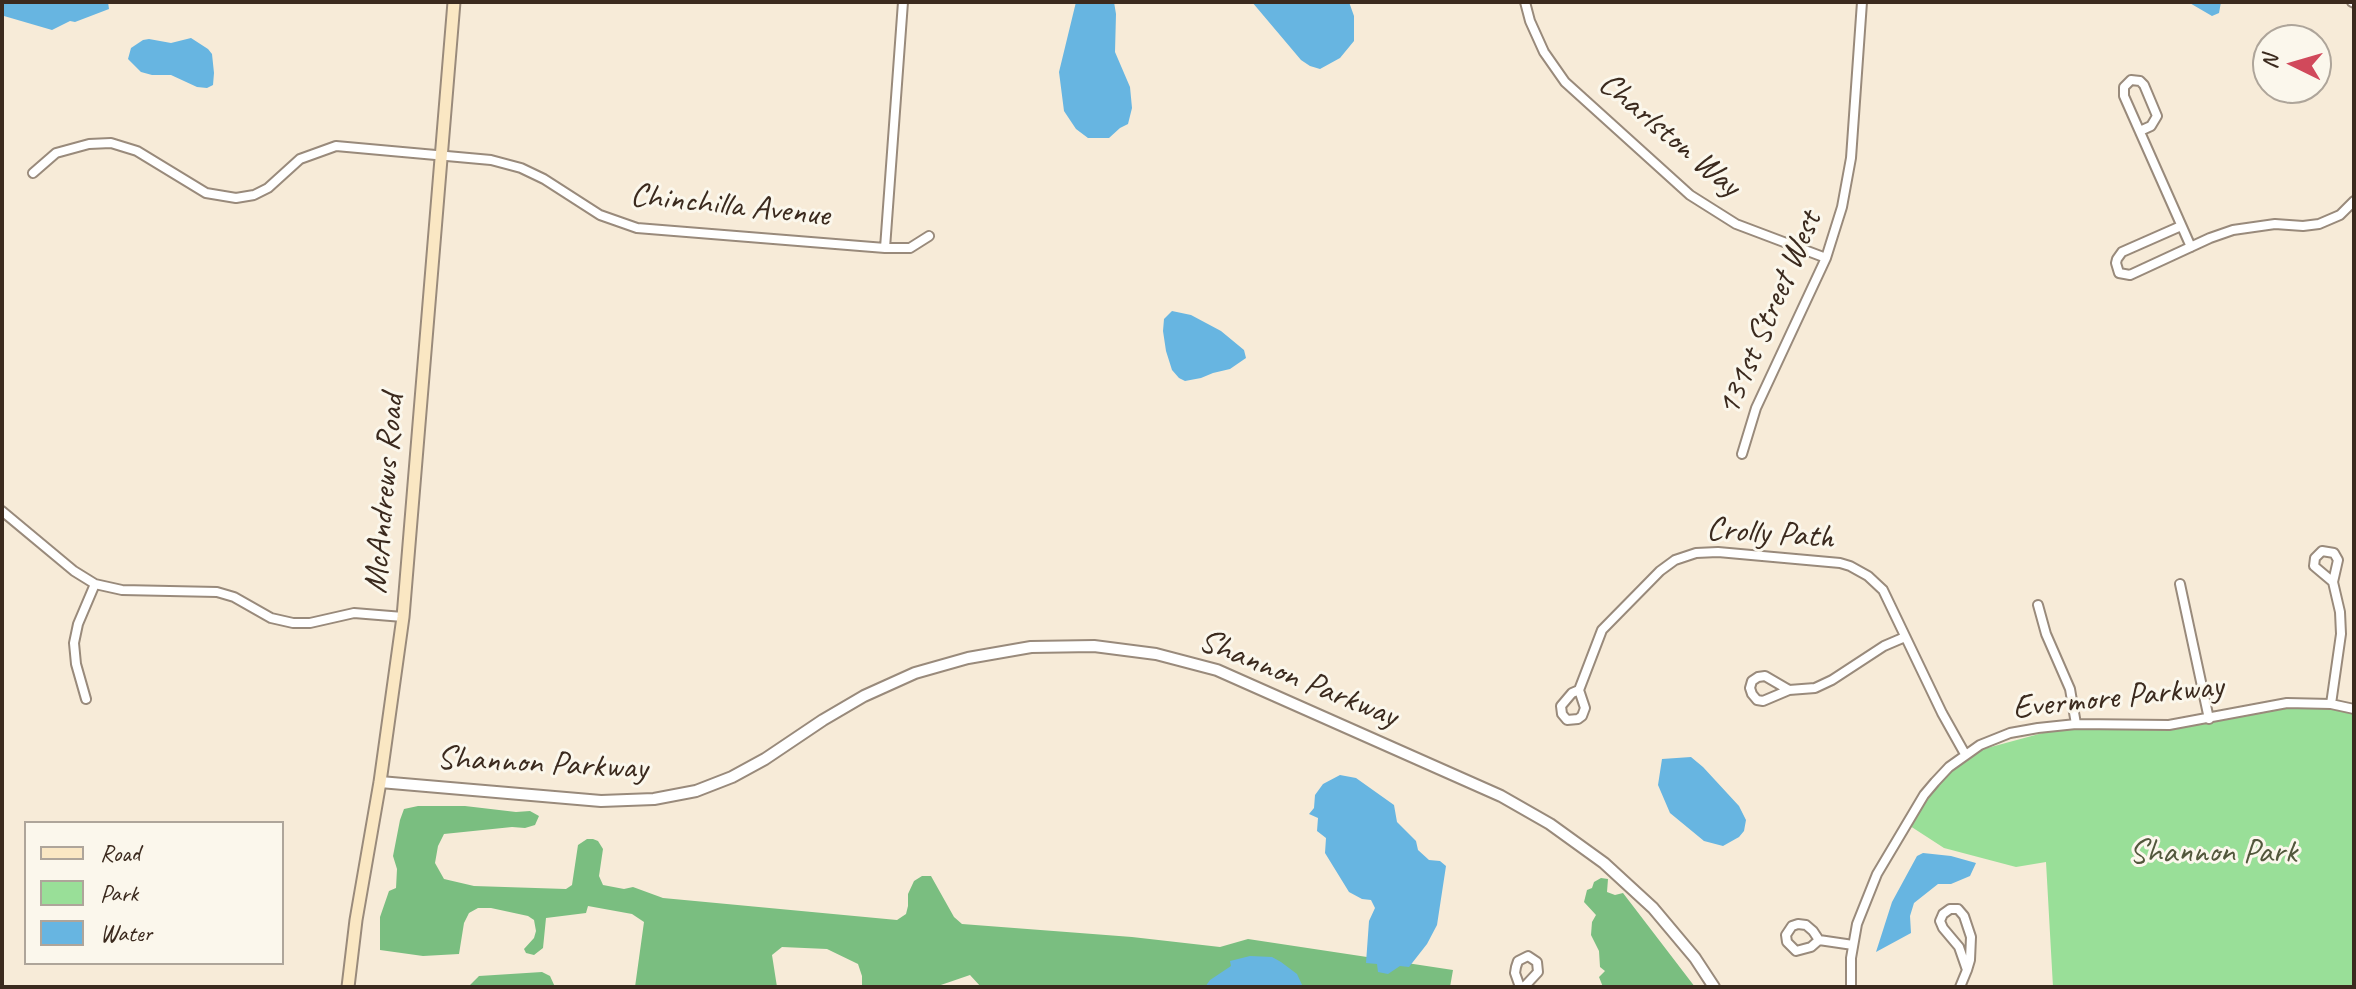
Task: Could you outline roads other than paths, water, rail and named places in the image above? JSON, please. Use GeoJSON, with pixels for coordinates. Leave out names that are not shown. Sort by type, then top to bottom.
{"type":"FeatureCollection","features":[{"type":"Feature","properties":{"kind":"main road","name":"McAndrews Road"},"geometry":{"type":"LineString","coordinates":[[348,987],[403,617],[454,2]]}},
{"type":"Feature","properties":{"kind":"street"},"geometry":{"type":"LineString","coordinates":[[885,248],[903,2]]}},
{"type":"Feature","properties":{"kind":"street","name":"Charlston Way"},"geometry":{"type":"LineString","coordinates":[[1525,2],[1544,52],[1565,82],[1690,195],[1736,224],[1826,258]]}},
{"type":"Feature","properties":{"kind":"street","name":"131st Street West"},"geometry":{"type":"LineString","coordinates":[[1742,454],[1756,408],[1826,258],[1842,207],[1851,158],[1862,2]]}},
{"type":"Feature","properties":{"kind":"street"},"geometry":{"type":"LineString","coordinates":[[2140,131],[2151,126],[2157,116],[2144,85],[2131,80],[2124,87],[2124,96],[2191,247]]}},
{"type":"Feature","properties":{"kind":"street","name":"Chinchilla Avenue"},"geometry":{"type":"LineString","coordinates":[[33,173],[56,153],[89,144],[111,143],[137,151],[206,193],[236,198],[254,195],[268,188],[300,159],[336,146],[491,160],[521,168],[548,181],[600,215],[637,228],[885,248],[910,248],[929,236]]}},
{"type":"Feature","properties":{"kind":"street"},"geometry":{"type":"LineString","coordinates":[[2181,226],[2122,252],[2117,259],[2117,268],[2123,275],[2130,275],[2210,238],[2248,227],[2319,224],[2340,215],[2354,201]]}},
{"type":"Feature","properties":{"kind":"street"},"geometry":{"type":"LineString","coordinates":[[2,511],[74,571],[95,584],[122,590],[217,592],[234,597],[271,618],[293,623],[310,623],[354,613],[403,617]]}},
{"type":"Feature","properties":{"kind":"street","name":"Crolly Path"},"geometry":{"type":"LineString","coordinates":[[1579,690],[1594,646],[1607,624],[1675,560],[1696,553],[1718,552],[1830,561],[1850,566],[1868,576],[1883,590],[1965,754]]}},
{"type":"Feature","properties":{"kind":"street"},"geometry":{"type":"LineString","coordinates":[[2331,704],[2341,634],[2333,582]]}},
{"type":"Feature","properties":{"kind":"street"},"geometry":{"type":"LineString","coordinates":[[86,699],[76,664],[74,643],[78,624],[95,584]]}},
{"type":"Feature","properties":{"kind":"street"},"geometry":{"type":"LineString","coordinates":[[2180,584],[2209,719]]}},
{"type":"Feature","properties":{"kind":"street"},"geometry":{"type":"LineString","coordinates":[[2038,605],[2046,634],[2070,689],[2076,724]]}},
{"type":"Feature","properties":{"kind":"street"},"geometry":{"type":"LineString","coordinates":[[1789,690],[1807,690],[1823,684],[1884,646],[1905,637]]}},
{"type":"Feature","properties":{"kind":"street","name":"Shannon Parkway"},"geometry":{"type":"LineString","coordinates":[[380,782],[601,801],[654,799],[696,791],[732,777],[864,696],[915,673],[960,660],[1031,647],[1094,646],[1156,654],[1217,670],[1501,796],[1550,824],[1604,863],[1653,908],[1695,958],[1714,987]]}},
{"type":"Feature","properties":{"kind":"street","name":"Evermore Parkway"},"geometry":{"type":"LineString","coordinates":[[1851,987],[1853,945],[1860,914],[1877,874],[1924,795],[1949,767],[1987,741],[2010,733],[2076,724],[2149,727],[2209,719],[2280,704],[2331,704],[2354,709]]}},
{"type":"Feature","properties":{"kind":"street"},"geometry":{"type":"LineString","coordinates":[[1960,987],[1967,970],[1971,949],[1964,916],[1958,909],[1950,909],[1940,921],[1959,947],[1967,970]]}},
{"type":"Feature","properties":{"kind":"street"},"geometry":{"type":"LineString","coordinates":[[1819,940],[1853,945]]}},
{"type":"Feature","properties":{"kind":"water"},"geometry":{"type":"Polygon","coordinates":[[[2,2],[108,2],[109,9],[52,30],[2,15],[2,2]]]}},
{"type":"Feature","properties":{"kind":"water"},"geometry":{"type":"Polygon","coordinates":[[[1076,2],[1114,2],[1115,52],[1130,87],[1132,108],[1128,124],[1109,138],[1088,138],[1076,129],[1064,111],[1059,72],[1076,2]]]}},
{"type":"Feature","properties":{"kind":"water"},"geometry":{"type":"Polygon","coordinates":[[[1252,2],[1349,2],[1354,16],[1354,41],[1340,58],[1320,69],[1310,66],[1301,60],[1252,2]]]}},
{"type":"Feature","properties":{"kind":"water"},"geometry":{"type":"Polygon","coordinates":[[[2188,2],[2221,2],[2219,13],[2212,16],[2188,2]]]}},
{"type":"Feature","properties":{"kind":"water"},"geometry":{"type":"Polygon","coordinates":[[[191,38],[212,54],[213,85],[207,88],[197,87],[171,75],[141,72],[128,59],[131,48],[143,40],[171,43],[191,38]]]}},
{"type":"Feature","properties":{"kind":"water"},"geometry":{"type":"Polygon","coordinates":[[[1172,311],[1191,315],[1221,331],[1244,350],[1246,358],[1230,369],[1201,378],[1185,381],[1179,378],[1172,370],[1163,331],[1164,319],[1172,311]]]}},
{"type":"Feature","properties":{"kind":"water"},"geometry":{"type":"Polygon","coordinates":[[[1691,757],[1739,806],[1746,820],[1739,837],[1723,846],[1704,841],[1670,813],[1658,785],[1662,759],[1691,757]]]}},
{"type":"Feature","properties":{"kind":"water"},"geometry":{"type":"Polygon","coordinates":[[[1340,775],[1356,778],[1394,805],[1397,822],[1416,841],[1418,850],[1429,860],[1440,861],[1446,866],[1437,925],[1427,944],[1409,967],[1400,966],[1388,974],[1378,972],[1377,964],[1366,963],[1369,921],[1375,908],[1371,900],[1349,892],[1325,853],[1326,838],[1317,831],[1318,818],[1309,814],[1314,808],[1315,795],[1323,784],[1340,775]]]}},
{"type":"Feature","properties":{"kind":"water"},"geometry":{"type":"Polygon","coordinates":[[[1923,853],[1976,863],[1970,876],[1951,884],[1938,884],[1914,903],[1910,916],[1911,933],[1876,952],[1892,902],[1917,856],[1923,853]]]}},
{"type":"Feature","properties":{"kind":"water"},"geometry":{"type":"Polygon","coordinates":[[[1250,956],[1272,957],[1281,962],[1297,974],[1303,987],[1205,987],[1231,966],[1230,961],[1250,956]]]}},
{"type":"Feature","properties":{"kind":"park label","name":"Shannon Park"},"geometry":{"type":"Point","coordinates":[2213,853]}}]}
